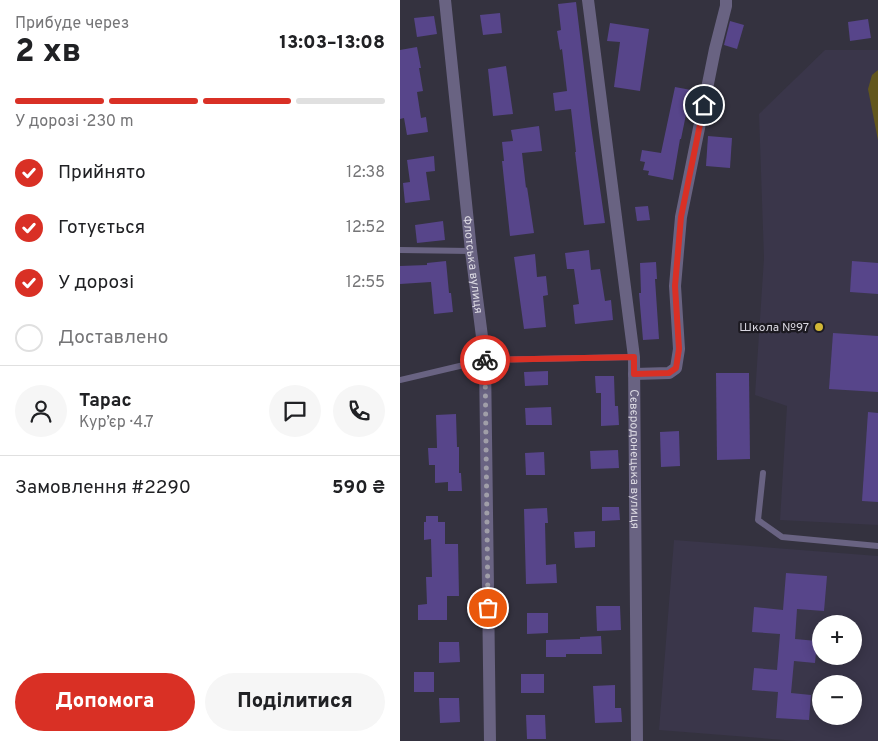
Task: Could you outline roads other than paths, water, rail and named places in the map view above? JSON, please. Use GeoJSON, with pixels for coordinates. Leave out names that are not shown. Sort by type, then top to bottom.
{"type":"FeatureCollection","features":[{"type":"Feature","properties":{"kind":"street","name":"Флотська вулиця"},"geometry":{"type":"LineString","coordinates":[[445,0],[471,251],[485,360],[490,741]]}},
{"type":"Feature","properties":{"kind":"street","name":"Сєвєродонецька вулиця"},"geometry":{"type":"LineString","coordinates":[[588,0],[634,357],[637,741]]}},
{"type":"Feature","properties":{"kind":"street"},"geometry":{"type":"LineString","coordinates":[[634,374],[669,373],[676,368],[679,349],[675,286],[681,217],[726,0]]}},
{"type":"Feature","properties":{"kind":"lane"},"geometry":{"type":"LineString","coordinates":[[400,250],[471,251]]}},
{"type":"Feature","properties":{"kind":"lane"},"geometry":{"type":"LineString","coordinates":[[400,380],[485,360],[634,357]]}},
{"type":"Feature","properties":{"kind":"lane"},"geometry":{"type":"LineString","coordinates":[[763,473],[758,520],[782,537],[878,546]]}},
{"type":"Feature","properties":{"kind":"place","name":"Школа №97"},"geometry":{"type":"Point","coordinates":[819,327]}}]}
